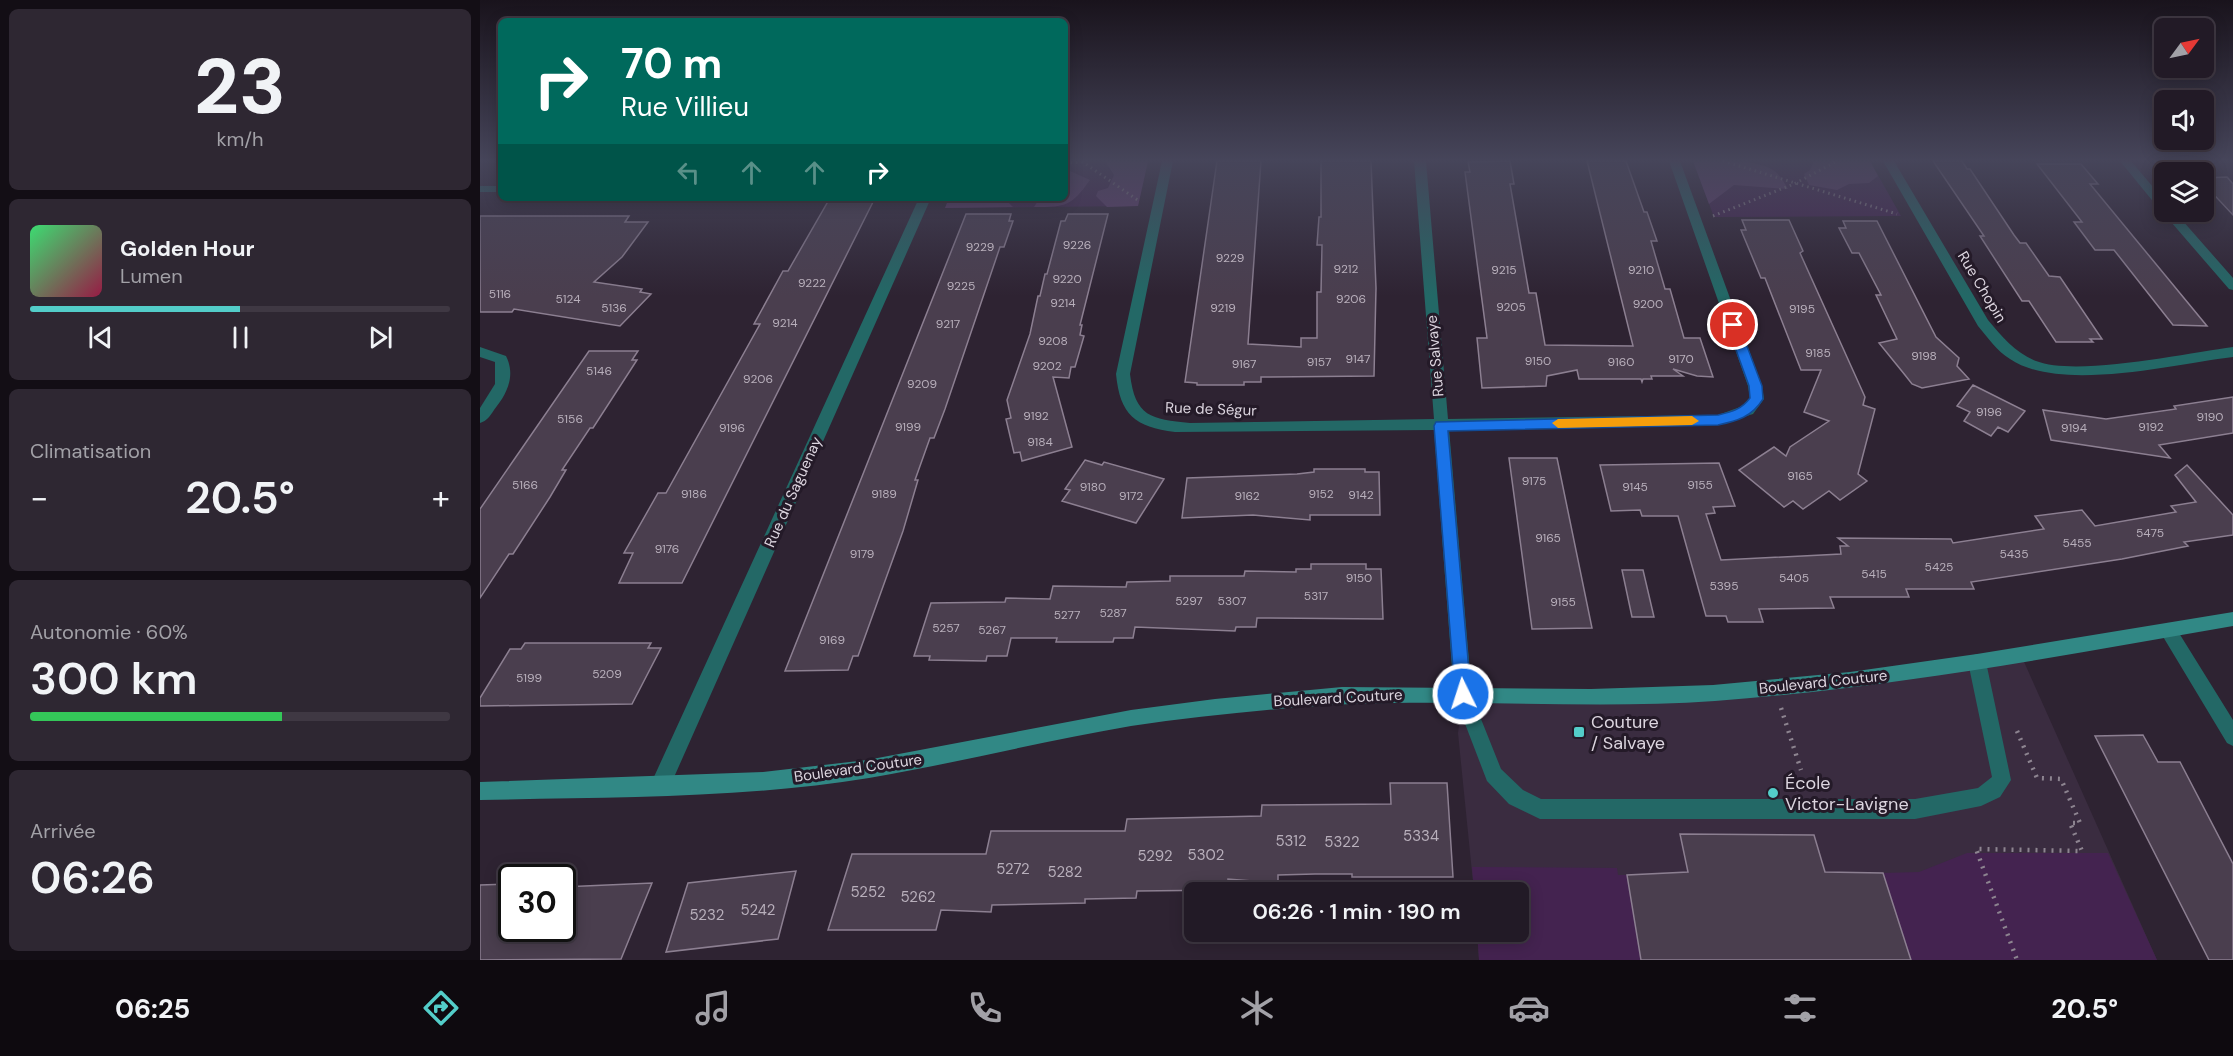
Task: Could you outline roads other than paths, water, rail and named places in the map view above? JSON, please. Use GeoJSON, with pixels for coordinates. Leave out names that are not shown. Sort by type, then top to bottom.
{"type":"FeatureCollection","features":[{"type":"Feature","properties":{"kind":"street","name":"Rue du Saguenay"},"geometry":{"type":"LineString","coordinates":[[660,786],[921,206]]}},
{"type":"Feature","properties":{"kind":"street","name":"Rue de Ségur"},"geometry":{"type":"LineString","coordinates":[[1159,206],[1123,374],[1124,395],[1135,414],[1161,426],[1190,428],[1441,426],[1718,420],[1748,410],[1756,399],[1755,386],[1690,206]]}},
{"type":"Feature","properties":{"kind":"street","name":"Rue Salvaye"},"geometry":{"type":"LineString","coordinates":[[1424,206],[1463,694],[1494,775],[1516,797],[1540,809],[1915,809],[1981,797],[1993,790],[2002,780],[1977,662]]}},
{"type":"Feature","properties":{"kind":"street","name":"Rue Chopin"},"geometry":{"type":"LineString","coordinates":[[1914,206],[1983,323],[1996,341],[2017,358],[2048,370],[2078,373],[2233,352]]}},
{"type":"Feature","properties":{"kind":"street"},"geometry":{"type":"LineString","coordinates":[[2178,222],[2233,286]]}},
{"type":"Feature","properties":{"kind":"street"},"geometry":{"type":"LineString","coordinates":[[480,352],[501,359],[506,373],[500,392],[480,418]]}},
{"type":"Feature","properties":{"kind":"street","name":"Boulevard Couture"},"geometry":{"type":"LineString","coordinates":[[480,791],[763,781],[867,769],[1131,718],[1215,707],[1342,695],[1463,694],[1591,697],[1713,693],[1850,680],[1977,662],[2233,619]]}},
{"type":"Feature","properties":{"kind":"street"},"geometry":{"type":"LineString","coordinates":[[2168,630],[2233,737]]}},
{"type":"Feature","properties":{"kind":"place","name":"Couture / Salvaye"},"geometry":{"type":"Point","coordinates":[1579,732]}},
{"type":"Feature","properties":{"kind":"place","name":"École Victor-Lavigne"},"geometry":{"type":"Point","coordinates":[1773,793]}}]}
